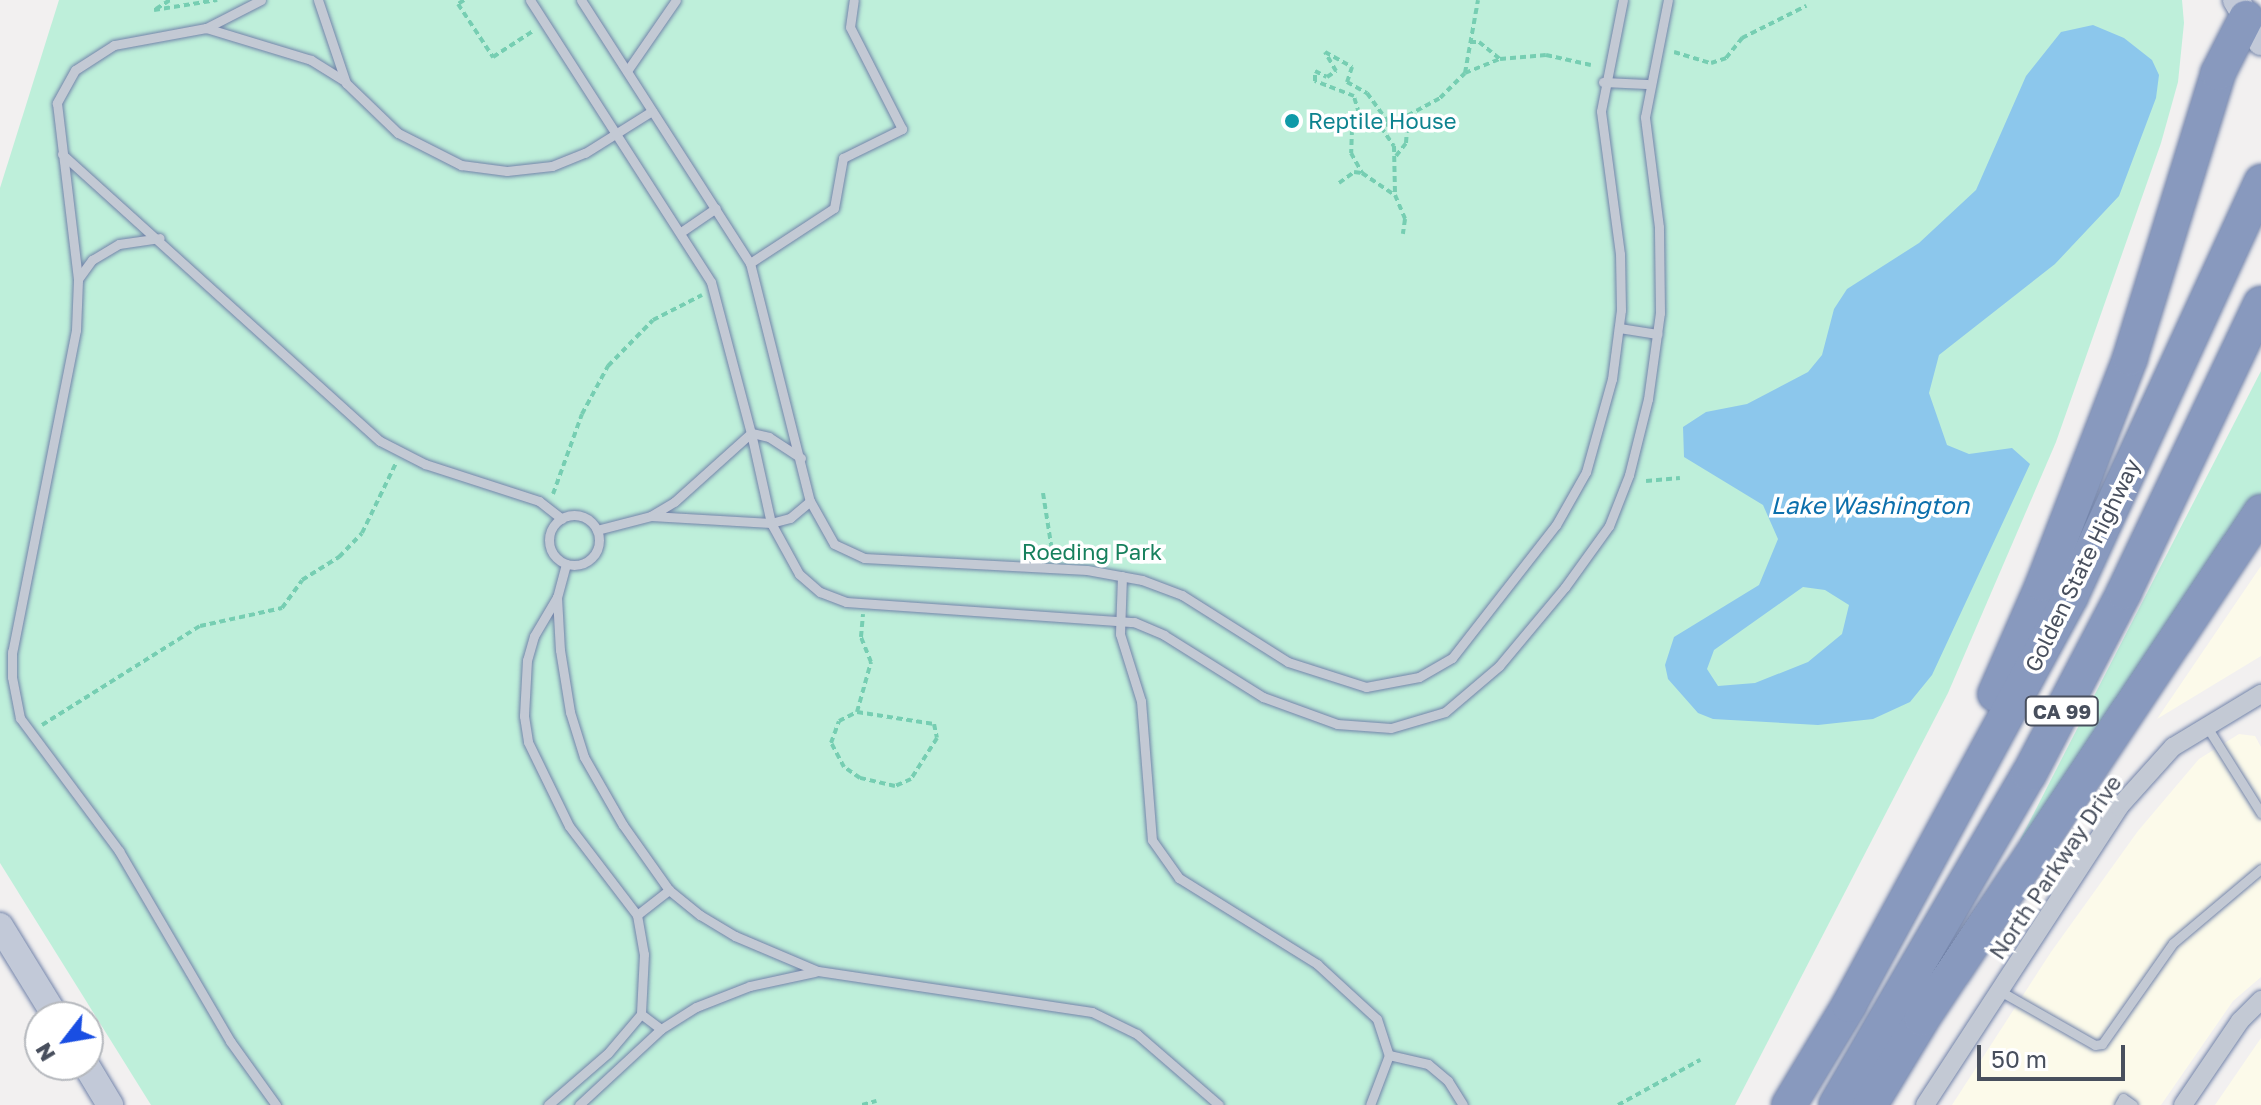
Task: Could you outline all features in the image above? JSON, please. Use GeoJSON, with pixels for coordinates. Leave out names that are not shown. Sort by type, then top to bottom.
{"type":"FeatureCollection","features":[{"type":"Feature","properties":{"kind":"highway"},"geometry":{"type":"LineString","coordinates":[[1942,837],[1976,734],[2043,584],[2130,358],[2218,73],[2248,20]]}},
{"type":"Feature","properties":{"kind":"highway","name":"Golden State Highway"},"geometry":{"type":"LineString","coordinates":[[1789,1105],[1942,837],[2071,596],[2261,182]]}},
{"type":"Feature","properties":{"kind":"highway","name":"CA 99"},"geometry":{"type":"LineString","coordinates":[[1836,1105],[2029,774],[2124,592],[2261,304]]}},
{"type":"Feature","properties":{"kind":"highway"},"geometry":{"type":"LineString","coordinates":[[1870,1105],[2261,512]]}},
{"type":"Feature","properties":{"kind":"main road"},"geometry":{"type":"LineString","coordinates":[[0,926],[46,1001]]}},
{"type":"Feature","properties":{"kind":"main road"},"geometry":{"type":"LineString","coordinates":[[96,1081],[110,1105]]}},
{"type":"Feature","properties":{"kind":"street","name":"North Parkway Drive"},"geometry":{"type":"LineString","coordinates":[[1925,1105],[2119,807],[2173,747],[2258,701]]}},
{"type":"Feature","properties":{"kind":"street"},"geometry":{"type":"LineString","coordinates":[[2183,1105],[2211,1060],[2261,1000]]}},
{"type":"Feature","properties":{"kind":"lane"},"geometry":{"type":"LineString","coordinates":[[261,0],[206,28],[139,37],[92,57],[75,70],[55,115],[78,280],[66,390],[12,652],[14,702],[30,733],[119,851],[230,1041],[276,1105]]}},
{"type":"Feature","properties":{"kind":"lane"},"geometry":{"type":"LineString","coordinates":[[318,0],[346,83]]}},
{"type":"Feature","properties":{"kind":"lane"},"geometry":{"type":"LineString","coordinates":[[530,0],[681,232],[714,290],[771,523],[782,550],[810,585],[833,598],[864,604],[1119,620],[1164,635],[1263,697],[1305,716],[1373,729],[1445,712],[1499,666],[1609,526],[1632,462],[1658,334],[1662,273],[1647,144],[1647,84],[1668,0]]}},
{"type":"Feature","properties":{"kind":"lane"},"geometry":{"type":"LineString","coordinates":[[581,0],[750,263],[810,501],[826,536],[853,556],[1053,567],[1122,576],[1182,595],[1268,652],[1333,680],[1366,687],[1391,684],[1437,668],[1462,648],[1573,500],[1600,427],[1619,328],[1620,254],[1601,111],[1603,82],[1623,0]]}},
{"type":"Feature","properties":{"kind":"lane"},"geometry":{"type":"LineString","coordinates":[[627,71],[676,0]]}},
{"type":"Feature","properties":{"kind":"lane"},"geometry":{"type":"LineString","coordinates":[[750,263],[834,208],[843,158],[902,129],[850,27],[854,0]]}},
{"type":"Feature","properties":{"kind":"lane"},"geometry":{"type":"LineString","coordinates":[[206,28],[311,60],[346,83],[398,133],[442,157],[481,169],[552,166],[617,135],[652,111]]}},
{"type":"Feature","properties":{"kind":"lane"},"geometry":{"type":"LineString","coordinates":[[1603,82],[1647,84]]}},
{"type":"Feature","properties":{"kind":"lane"},"geometry":{"type":"LineString","coordinates":[[62,154],[400,453],[524,494],[562,519],[586,518],[597,530],[595,554],[583,564],[566,564],[553,555],[549,539],[562,519]]}},
{"type":"Feature","properties":{"kind":"lane"},"geometry":{"type":"LineString","coordinates":[[681,232],[716,208]]}},
{"type":"Feature","properties":{"kind":"lane"},"geometry":{"type":"LineString","coordinates":[[78,280],[92,260],[119,244],[160,238]]}},
{"type":"Feature","properties":{"kind":"lane"},"geometry":{"type":"LineString","coordinates":[[1619,328],[1658,334]]}},
{"type":"Feature","properties":{"kind":"lane"},"geometry":{"type":"LineString","coordinates":[[751,433],[769,437],[801,458]]}},
{"type":"Feature","properties":{"kind":"lane"},"geometry":{"type":"LineString","coordinates":[[651,516],[693,489],[751,433]]}},
{"type":"Feature","properties":{"kind":"lane"},"geometry":{"type":"LineString","coordinates":[[597,530],[651,516],[771,523],[790,518],[810,501]]}},
{"type":"Feature","properties":{"kind":"lane"},"geometry":{"type":"LineString","coordinates":[[548,1105],[608,1053],[641,1014],[644,954],[637,915],[569,826],[528,742],[524,716],[527,660],[534,636],[557,597],[566,564]]}},
{"type":"Feature","properties":{"kind":"lane"},"geometry":{"type":"LineString","coordinates":[[1122,576],[1119,620],[1141,701],[1147,815],[1163,861],[1179,878],[1305,957],[1356,997],[1382,1028],[1389,1055],[1370,1105]]}},
{"type":"Feature","properties":{"kind":"lane"},"geometry":{"type":"LineString","coordinates":[[557,597],[565,689],[584,757],[623,825],[669,890],[735,936],[818,971],[1092,1012],[1137,1034],[1219,1105]]}},
{"type":"Feature","properties":{"kind":"lane"},"geometry":{"type":"LineString","coordinates":[[2207,727],[2261,813]]}},
{"type":"Feature","properties":{"kind":"lane"},"geometry":{"type":"LineString","coordinates":[[2000,991],[2095,1045],[2102,1044],[2173,943],[2261,869]]}},
{"type":"Feature","properties":{"kind":"lane"},"geometry":{"type":"LineString","coordinates":[[637,915],[669,890]]}},
{"type":"Feature","properties":{"kind":"lane"},"geometry":{"type":"LineString","coordinates":[[579,1105],[661,1029],[696,1007],[750,986],[818,971]]}},
{"type":"Feature","properties":{"kind":"lane"},"geometry":{"type":"LineString","coordinates":[[641,1014],[661,1029]]}},
{"type":"Feature","properties":{"kind":"lane"},"geometry":{"type":"LineString","coordinates":[[1389,1055],[1428,1064],[1448,1081],[1463,1105]]}},
{"type":"Feature","properties":{"kind":"lane"},"geometry":{"type":"LineString","coordinates":[[2119,1105],[2123,1098],[2133,1105]]}},
{"type":"Feature","properties":{"kind":"path"},"geometry":{"type":"LineString","coordinates":[[170,0],[154,10],[217,0]]}},
{"type":"Feature","properties":{"kind":"path"},"geometry":{"type":"LineString","coordinates":[[464,0],[458,4],[493,57],[545,23]]}},
{"type":"Feature","properties":{"kind":"path"},"geometry":{"type":"LineString","coordinates":[[1465,73],[1478,0]]}},
{"type":"Feature","properties":{"kind":"path"},"geometry":{"type":"LineString","coordinates":[[1674,52],[1711,63],[1726,58],[1742,38],[1806,6]]}},
{"type":"Feature","properties":{"kind":"path"},"geometry":{"type":"LineString","coordinates":[[1470,42],[1479,42],[1500,59]]}},
{"type":"Feature","properties":{"kind":"path"},"geometry":{"type":"LineString","coordinates":[[1362,123],[1354,96],[1313,76],[1315,71],[1327,77],[1336,71],[1328,50],[1352,67],[1347,82],[1367,93],[1390,125]]}},
{"type":"Feature","properties":{"kind":"path"},"geometry":{"type":"LineString","coordinates":[[1362,173],[1350,142],[1352,129],[1362,123],[1381,127],[1390,125],[1440,98],[1465,73],[1500,59],[1546,55],[1591,65]]}},
{"type":"Feature","properties":{"kind":"path"},"geometry":{"type":"LineString","coordinates":[[1395,157],[1406,143],[1408,115]]}},
{"type":"Feature","properties":{"kind":"path"},"geometry":{"type":"LineString","coordinates":[[1381,127],[1394,146],[1395,195],[1405,219],[1403,234]]}},
{"type":"Feature","properties":{"kind":"path"},"geometry":{"type":"LineString","coordinates":[[1339,183],[1354,172],[1362,173],[1395,195]]}},
{"type":"Feature","properties":{"kind":"path"},"geometry":{"type":"LineString","coordinates":[[548,507],[582,414],[608,366],[653,320],[714,290]]}},
{"type":"Feature","properties":{"kind":"path"},"geometry":{"type":"LineString","coordinates":[[30,733],[200,626],[282,608],[302,580],[339,557],[362,533],[400,453]]}},
{"type":"Feature","properties":{"kind":"path"},"geometry":{"type":"LineString","coordinates":[[1646,481],[1680,478]]}},
{"type":"Feature","properties":{"kind":"path"},"geometry":{"type":"LineString","coordinates":[[1043,493],[1052,529],[1053,567]]}},
{"type":"Feature","properties":{"kind":"path"},"geometry":{"type":"LineString","coordinates":[[857,712],[934,724],[937,738],[911,779],[882,785],[844,767],[832,736],[839,721],[857,712],[871,662],[861,637],[864,604]]}},
{"type":"Feature","properties":{"kind":"path"},"geometry":{"type":"LineString","coordinates":[[1618,1105],[1700,1060]]}},
{"type":"Feature","properties":{"kind":"path"},"geometry":{"type":"LineString","coordinates":[[862,1105],[876,1101]]}},
{"type":"Feature","properties":{"kind":"shaded area"},"geometry":{"type":"Polygon","coordinates":[[[2261,566],[2261,656],[2157,719],[2261,566]]]}},
{"type":"Feature","properties":{"kind":"shaded area"},"geometry":{"type":"Polygon","coordinates":[[[2239,734],[2255,736],[2261,747],[2261,977],[2233,1001],[2161,1105],[1952,1105],[2051,952],[2138,831],[2199,759],[2239,734]]]}},
{"type":"Feature","properties":{"kind":"shaded area"},"geometry":{"type":"Polygon","coordinates":[[[2261,1038],[2261,1105],[2215,1105],[2261,1038]]]}},
{"type":"Feature","properties":{"kind":"green space","name":"Roeding Park"},"geometry":{"type":"Polygon","coordinates":[[[59,0],[2182,0],[2184,23],[2178,82],[2161,143],[2056,442],[1948,693],[1735,1105],[151,1105],[104,1030],[104,1001],[86,1001],[0,863],[0,188],[59,0]]]}},
{"type":"Feature","properties":{"kind":"green space"},"geometry":{"type":"Polygon","coordinates":[[[2261,371],[2261,502],[2035,854],[2020,840],[2261,371]]]}},
{"type":"Feature","properties":{"kind":"water","name":"Lake Washington"},"geometry":{"type":"Polygon","coordinates":[[[2093,25],[2124,38],[2152,60],[2159,75],[2156,98],[2119,196],[2055,264],[1939,355],[1929,393],[1947,445],[1969,454],[2012,448],[2030,464],[1932,675],[1910,702],[1873,719],[1818,725],[1713,719],[1698,713],[1668,679],[1665,665],[1674,637],[1759,585],[1778,539],[1763,505],[1684,457],[1683,427],[1706,412],[1747,404],[1808,372],[1822,355],[1834,309],[1847,289],[1919,243],[1976,190],[2026,76],[2061,32],[2093,25]],[[1803,587],[1714,650],[1707,669],[1718,686],[1755,683],[1808,662],[1842,634],[1849,605],[1825,590],[1803,587]]]}},
{"type":"Feature","properties":{"kind":"place","name":"Reptile House"},"geometry":{"type":"Point","coordinates":[1292,121]}}]}
